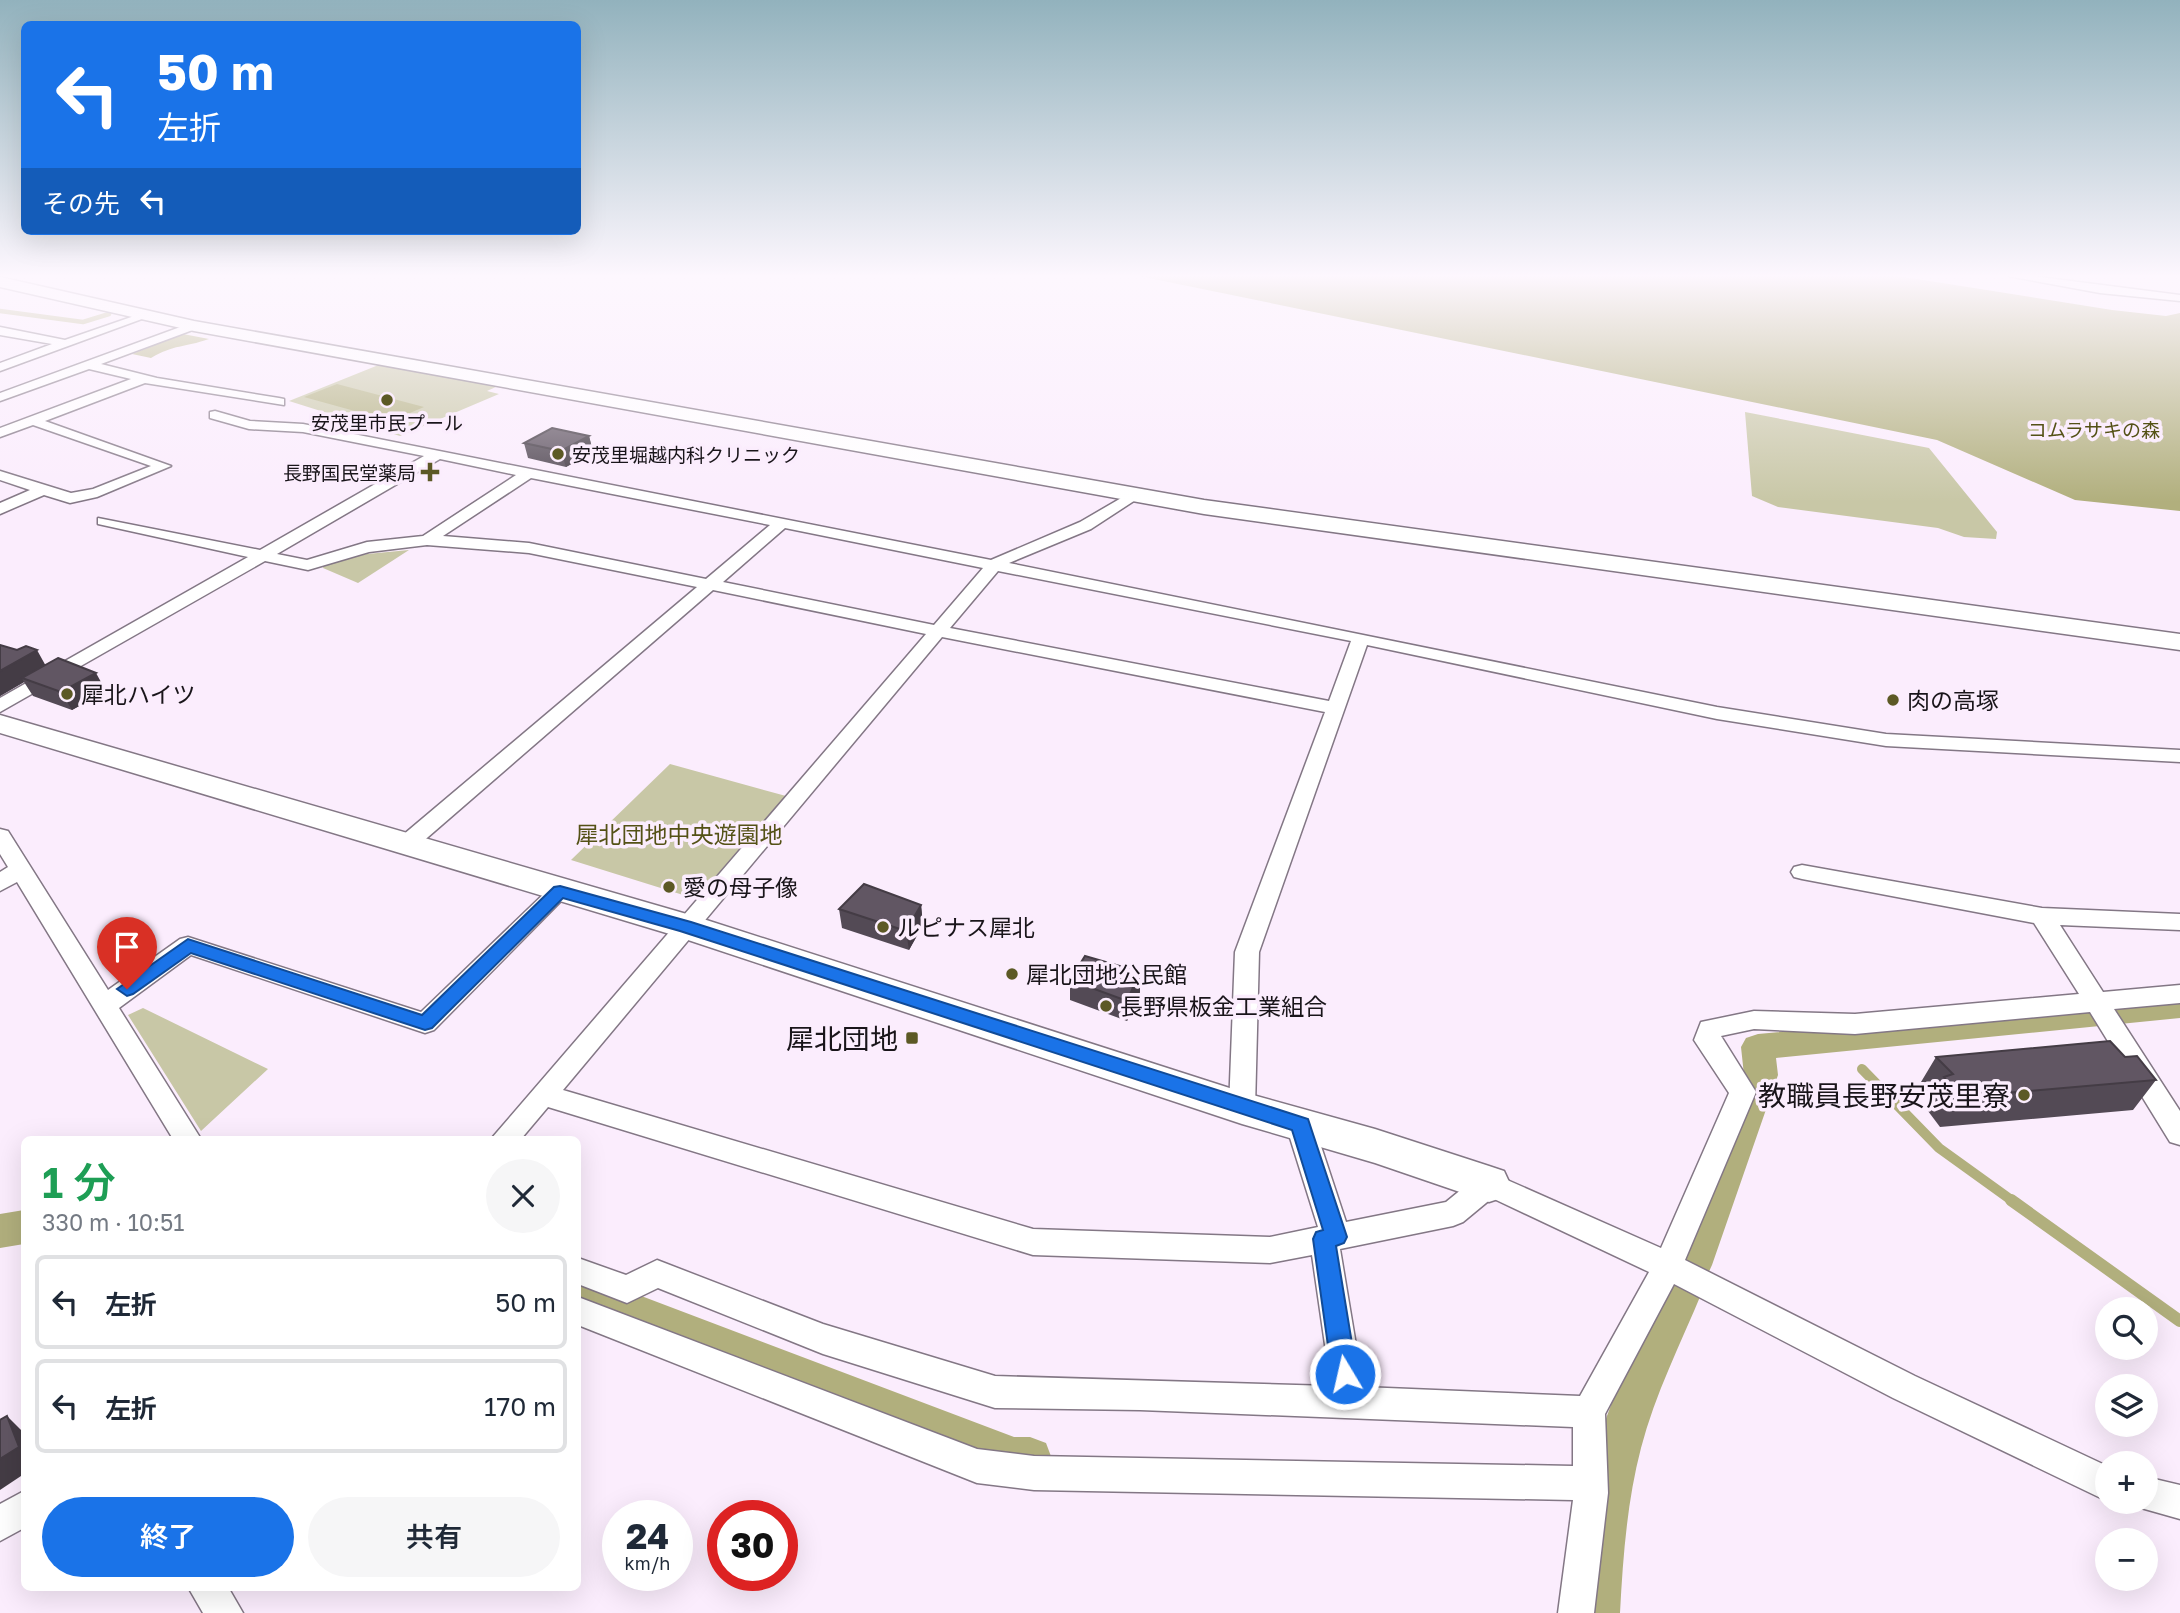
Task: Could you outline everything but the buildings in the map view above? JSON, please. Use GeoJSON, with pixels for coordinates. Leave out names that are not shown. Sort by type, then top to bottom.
{"type":"FeatureCollection","features":[{"type":"Feature","properties":{"kind":"street"},"geometry":{"type":"LineString","coordinates":[[0,367],[45,351]]}},
{"type":"Feature","properties":{"kind":"street"},"geometry":{"type":"LineString","coordinates":[[100,351],[117,355]]}},
{"type":"Feature","properties":{"kind":"street"},"geometry":{"type":"LineString","coordinates":[[0,397],[127,351]]}},
{"type":"Feature","properties":{"kind":"street"},"geometry":{"type":"LineString","coordinates":[[336,351],[1279,519],[2180,642]]}},
{"type":"Feature","properties":{"kind":"street"},"geometry":{"type":"LineString","coordinates":[[90,365],[143,379],[279,402]]}},
{"type":"Feature","properties":{"kind":"street"},"geometry":{"type":"LineString","coordinates":[[0,433],[143,379]]}},
{"type":"Feature","properties":{"kind":"street"},"geometry":{"type":"LineString","coordinates":[[215,415],[249,425],[303,428],[995,564],[1717,713],[1886,740],[2180,756]]}},
{"type":"Feature","properties":{"kind":"street"},"geometry":{"type":"LineString","coordinates":[[303,428],[328,417]]}},
{"type":"Feature","properties":{"kind":"street"},"geometry":{"type":"LineString","coordinates":[[0,475],[40,491],[70,498],[88,496],[164,466],[33,421]]}},
{"type":"Feature","properties":{"kind":"street"},"geometry":{"type":"LineString","coordinates":[[0,706],[437,455]]}},
{"type":"Feature","properties":{"kind":"street"},"geometry":{"type":"LineString","coordinates":[[427,540],[528,472]]}},
{"type":"Feature","properties":{"kind":"street"},"geometry":{"type":"LineString","coordinates":[[0,509],[40,491]]}},
{"type":"Feature","properties":{"kind":"street"},"geometry":{"type":"LineString","coordinates":[[508,1136],[995,564],[1086,527],[1116,511],[1135,494]]}},
{"type":"Feature","properties":{"kind":"street"},"geometry":{"type":"LineString","coordinates":[[103,522],[307,565],[367,547],[427,540],[529,548],[1334,708]]}},
{"type":"Feature","properties":{"kind":"street"},"geometry":{"type":"LineString","coordinates":[[405,845],[783,523]]}},
{"type":"Feature","properties":{"kind":"street"},"geometry":{"type":"LineString","coordinates":[[1242,1108],[1247,952],[1334,708],[1362,638]]}},
{"type":"Feature","properties":{"kind":"street"},"geometry":{"type":"LineString","coordinates":[[0,724],[685,926],[1242,1108],[1489,1184],[1668,1266],[1904,1387],[2095,1478]]}},
{"type":"Feature","properties":{"kind":"street"},"geometry":{"type":"LineString","coordinates":[[0,836],[185,1136]]}},
{"type":"Feature","properties":{"kind":"street"},"geometry":{"type":"LineString","coordinates":[[0,883],[21,869]]}},
{"type":"Feature","properties":{"kind":"street"},"geometry":{"type":"LineString","coordinates":[[1802,872],[2042,916],[2180,922]]}},
{"type":"Feature","properties":{"kind":"street"},"geometry":{"type":"LineString","coordinates":[[106,1004],[188,945],[425,1023],[560,891]]}},
{"type":"Feature","properties":{"kind":"street"},"geometry":{"type":"LineString","coordinates":[[2042,916],[2177,1123]]}},
{"type":"Feature","properties":{"kind":"street"},"geometry":{"type":"LineString","coordinates":[[1576,1613],[1591,1483],[1590,1412],[1668,1266],[1743,1092],[1707,1040],[1710,1029],[1754,1020],[1855,1024],[2180,994]]}},
{"type":"Feature","properties":{"kind":"street"},"geometry":{"type":"LineString","coordinates":[[544,1095],[1033,1242],[1270,1250],[1453,1213],[1489,1184]]}},
{"type":"Feature","properties":{"kind":"street"},"geometry":{"type":"LineString","coordinates":[[1300,1125],[1330,1238],[1349,1401]]}},
{"type":"Feature","properties":{"kind":"street"},"geometry":{"type":"LineString","coordinates":[[581,1272],[627,1289],[657,1274],[823,1339],[995,1392],[1349,1401],[1590,1412]]}},
{"type":"Feature","properties":{"kind":"street"},"geometry":{"type":"LineString","coordinates":[[581,1312],[977,1466],[1034,1473],[1591,1483]]}},
{"type":"Feature","properties":{"kind":"street"},"geometry":{"type":"LineString","coordinates":[[2158,1497],[2180,1502]]}},
{"type":"Feature","properties":{"kind":"street"},"geometry":{"type":"LineString","coordinates":[[0,1524],[21,1510]]}},
{"type":"Feature","properties":{"kind":"street"},"geometry":{"type":"LineString","coordinates":[[209,1591],[225,1613]]}},
{"type":"Feature","properties":{"kind":"green space","name":"安茂里市民プール"},"geometry":{"type":"Polygon","coordinates":[[[381,364],[498,386],[487,391],[499,394],[400,436],[289,401],[381,364]]]}},
{"type":"Feature","properties":{"kind":"green space"},"geometry":{"type":"Polygon","coordinates":[[[1745,412],[1929,448],[1997,532],[1996,539],[1964,537],[1938,528],[1778,507],[1752,496],[1745,412]]]}},
{"type":"Feature","properties":{"kind":"green space"},"geometry":{"type":"Polygon","coordinates":[[[409,550],[358,583],[323,568],[324,564],[367,554],[409,550]]]}},
{"type":"Feature","properties":{"kind":"green space","name":"犀北団地中央遊園地"},"geometry":{"type":"Polygon","coordinates":[[[670,764],[786,796],[696,899],[571,860],[670,764]]]}},
{"type":"Feature","properties":{"kind":"green space"},"geometry":{"type":"Polygon","coordinates":[[[143,1008],[268,1069],[201,1131],[128,1015],[143,1008]]]}},
{"type":"Feature","properties":{"kind":"shaded area"},"geometry":{"type":"Polygon","coordinates":[[[139,351],[165,351],[151,358],[132,354],[139,351]]]}},
{"type":"Feature","properties":{"kind":"shaded area"},"geometry":{"type":"Polygon","coordinates":[[[1505,351],[2180,351],[2180,511],[2075,500],[1937,440],[1505,351]]]}},
{"type":"Feature","properties":{"kind":"shaded area"},"geometry":{"type":"Polygon","coordinates":[[[337,384],[424,407],[391,421],[304,397],[337,384]]]}},
{"type":"Feature","properties":{"kind":"waterway"},"geometry":{"type":"LineString","coordinates":[[1606,351],[1621,355],[1638,365],[1695,370],[1715,379],[1776,394],[1843,402],[1910,415],[2008,422],[2049,431]]}},
{"type":"Feature","properties":{"kind":"waterway"},"geometry":{"type":"LineString","coordinates":[[1722,383],[1734,395]]}},
{"type":"Feature","properties":{"kind":"waterway"},"geometry":{"type":"LineString","coordinates":[[2041,429],[2180,455]]}},
{"type":"Feature","properties":{"kind":"waterway"},"geometry":{"type":"LineString","coordinates":[[1692,1265],[1761,1075],[1758,1047],[2180,1006]]}},
{"type":"Feature","properties":{"kind":"waterway"},"geometry":{"type":"LineString","coordinates":[[1862,1069],[1939,1148],[2014,1202]]}},
{"type":"Feature","properties":{"kind":"waterway"},"geometry":{"type":"LineString","coordinates":[[2011,1200],[2180,1321]]}},
{"type":"Feature","properties":{"kind":"waterway"},"geometry":{"type":"LineString","coordinates":[[0,1231],[21,1228]]}},
{"type":"Feature","properties":{"kind":"waterway"},"geometry":{"type":"LineString","coordinates":[[581,1291],[1014,1459],[1030,1459]]}},
{"type":"Feature","properties":{"kind":"waterway"},"geometry":{"type":"LineString","coordinates":[[1596,1613],[1604,1522],[1620,1446],[1635,1401],[1682,1292]]}},
{"type":"Feature","properties":{"kind":"place","name":"安茂里市民プール"},"geometry":{"type":"Point","coordinates":[387,400]}},
{"type":"Feature","properties":{"kind":"place","name":"安茂里堀越内科クリニック"},"geometry":{"type":"Point","coordinates":[558,454]}},
{"type":"Feature","properties":{"kind":"place","name":"長野国民堂薬局"},"geometry":{"type":"Point","coordinates":[430,472]}},
{"type":"Feature","properties":{"kind":"place","name":"犀北ハイツ"},"geometry":{"type":"Point","coordinates":[67,694]}},
{"type":"Feature","properties":{"kind":"place","name":"肉の高塚"},"geometry":{"type":"Point","coordinates":[1893,700]}},
{"type":"Feature","properties":{"kind":"place","name":"愛の母子像"},"geometry":{"type":"Point","coordinates":[669,887]}},
{"type":"Feature","properties":{"kind":"place","name":"ルピナス犀北"},"geometry":{"type":"Point","coordinates":[883,927]}},
{"type":"Feature","properties":{"kind":"place","name":"犀北団地公民館"},"geometry":{"type":"Point","coordinates":[1012,974]}},
{"type":"Feature","properties":{"kind":"place","name":"長野県板金工業組合"},"geometry":{"type":"Point","coordinates":[1106,1006]}},
{"type":"Feature","properties":{"kind":"place","name":"犀北団地"},"geometry":{"type":"Point","coordinates":[912,1038]}},
{"type":"Feature","properties":{"kind":"place","name":"教職員長野安茂里寮"},"geometry":{"type":"Point","coordinates":[2024,1095]}},
{"type":"Feature","properties":{"kind":"route"},"geometry":{"type":"LineString","coordinates":[[127,989],[188,945],[425,1023],[560,891],[685,926],[1300,1125],[1336,1237],[1324,1239],[1345,1374]]}},
{"type":"Feature","properties":{"kind":"park label","name":"コムラサキの森"},"geometry":{"type":"Point","coordinates":[2094,429]}}]}
